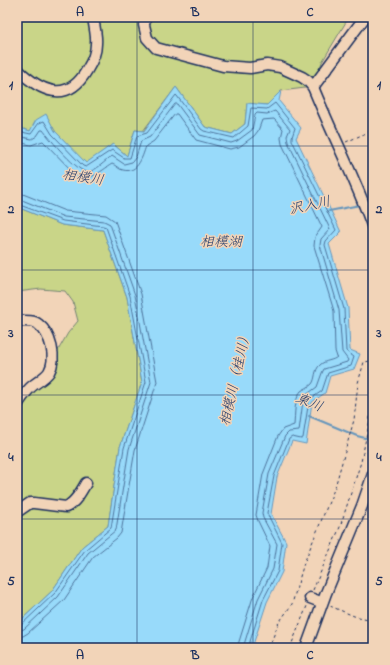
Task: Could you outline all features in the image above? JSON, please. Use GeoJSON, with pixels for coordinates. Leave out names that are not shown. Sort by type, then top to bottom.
{"type":"FeatureCollection","features":[{"type":"Feature","properties":{"kind":"street"},"geometry":{"type":"LineString","coordinates":[[17,69],[41,87],[51,90],[66,91],[72,88],[79,83],[94,56],[96,44],[93,17]]}},
{"type":"Feature","properties":{"kind":"street"},"geometry":{"type":"LineString","coordinates":[[145,17],[144,24],[147,38],[156,48],[212,64],[237,68],[273,65],[284,68],[302,77],[313,87],[351,173],[373,228]]}},
{"type":"Feature","properties":{"kind":"street"},"geometry":{"type":"LineString","coordinates":[[313,87],[365,17]]}},
{"type":"Feature","properties":{"kind":"street"},"geometry":{"type":"LineString","coordinates":[[17,321],[35,322],[38,324],[46,333],[54,356],[51,367],[45,377],[31,387],[17,405]]}},
{"type":"Feature","properties":{"kind":"street"},"geometry":{"type":"LineString","coordinates":[[306,648],[326,593],[362,506],[373,474]]}},
{"type":"Feature","properties":{"kind":"street"},"geometry":{"type":"LineString","coordinates":[[17,512],[34,502],[66,507],[72,503],[86,483]]}},
{"type":"Feature","properties":{"kind":"path"},"geometry":{"type":"LineString","coordinates":[[338,146],[373,130]]}},
{"type":"Feature","properties":{"kind":"path"},"geometry":{"type":"LineString","coordinates":[[269,648],[278,624],[292,604],[304,563],[335,487],[354,420],[358,383],[364,362],[371,361],[373,371]]}},
{"type":"Feature","properties":{"kind":"path"},"geometry":{"type":"LineString","coordinates":[[290,648],[314,599],[340,527],[361,462],[369,424],[373,393]]}},
{"type":"Feature","properties":{"kind":"path"},"geometry":{"type":"LineString","coordinates":[[329,606],[354,616],[373,620]]}},
{"type":"Feature","properties":{"kind":"green space"},"geometry":{"type":"Polygon","coordinates":[[[17,17],[349,17],[322,62],[313,87],[281,91],[267,105],[247,104],[245,124],[232,134],[205,127],[176,87],[143,131],[135,130],[127,156],[113,144],[86,164],[55,131],[46,115],[30,131],[17,127],[17,17]]]}},
{"type":"Feature","properties":{"kind":"green space"},"geometry":{"type":"Polygon","coordinates":[[[17,207],[62,225],[103,230],[127,297],[142,382],[120,447],[108,526],[82,547],[52,591],[17,624],[17,409],[52,361],[68,333],[78,321],[73,302],[65,291],[41,289],[17,292],[17,207]]]}},
{"type":"Feature","properties":{"kind":"water","name":"相模湖"},"geometry":{"type":"Polygon","coordinates":[[[176,87],[205,127],[232,134],[245,124],[247,103],[267,105],[281,91],[279,101],[301,128],[296,138],[341,232],[329,244],[348,308],[350,350],[360,354],[354,369],[330,376],[325,393],[312,402],[306,444],[292,441],[277,477],[271,514],[286,542],[282,572],[267,602],[252,648],[17,648],[17,624],[52,591],[82,547],[108,526],[120,447],[142,382],[127,297],[103,230],[62,225],[17,207],[17,127],[30,131],[36,120],[46,114],[55,131],[86,163],[113,144],[127,156],[135,130],[144,131],[176,87]]]}},
{"type":"Feature","properties":{"kind":"waterway","name":"沢入川"},"geometry":{"type":"LineString","coordinates":[[366,203],[373,202]]}},
{"type":"Feature","properties":{"kind":"waterway","name":"沢入川"},"geometry":{"type":"LineString","coordinates":[[329,211],[360,205]]}},
{"type":"Feature","properties":{"kind":"waterway","name":"東川"},"geometry":{"type":"LineString","coordinates":[[309,416],[357,436],[373,440]]}},
{"type":"Feature","properties":{"kind":"water label","name":"相模川"},"geometry":{"type":"Point","coordinates":[83,178]}},
{"type":"Feature","properties":{"kind":"water label","name":"相模川（桂川）"},"geometry":{"type":"Point","coordinates":[236,378]}}]}
